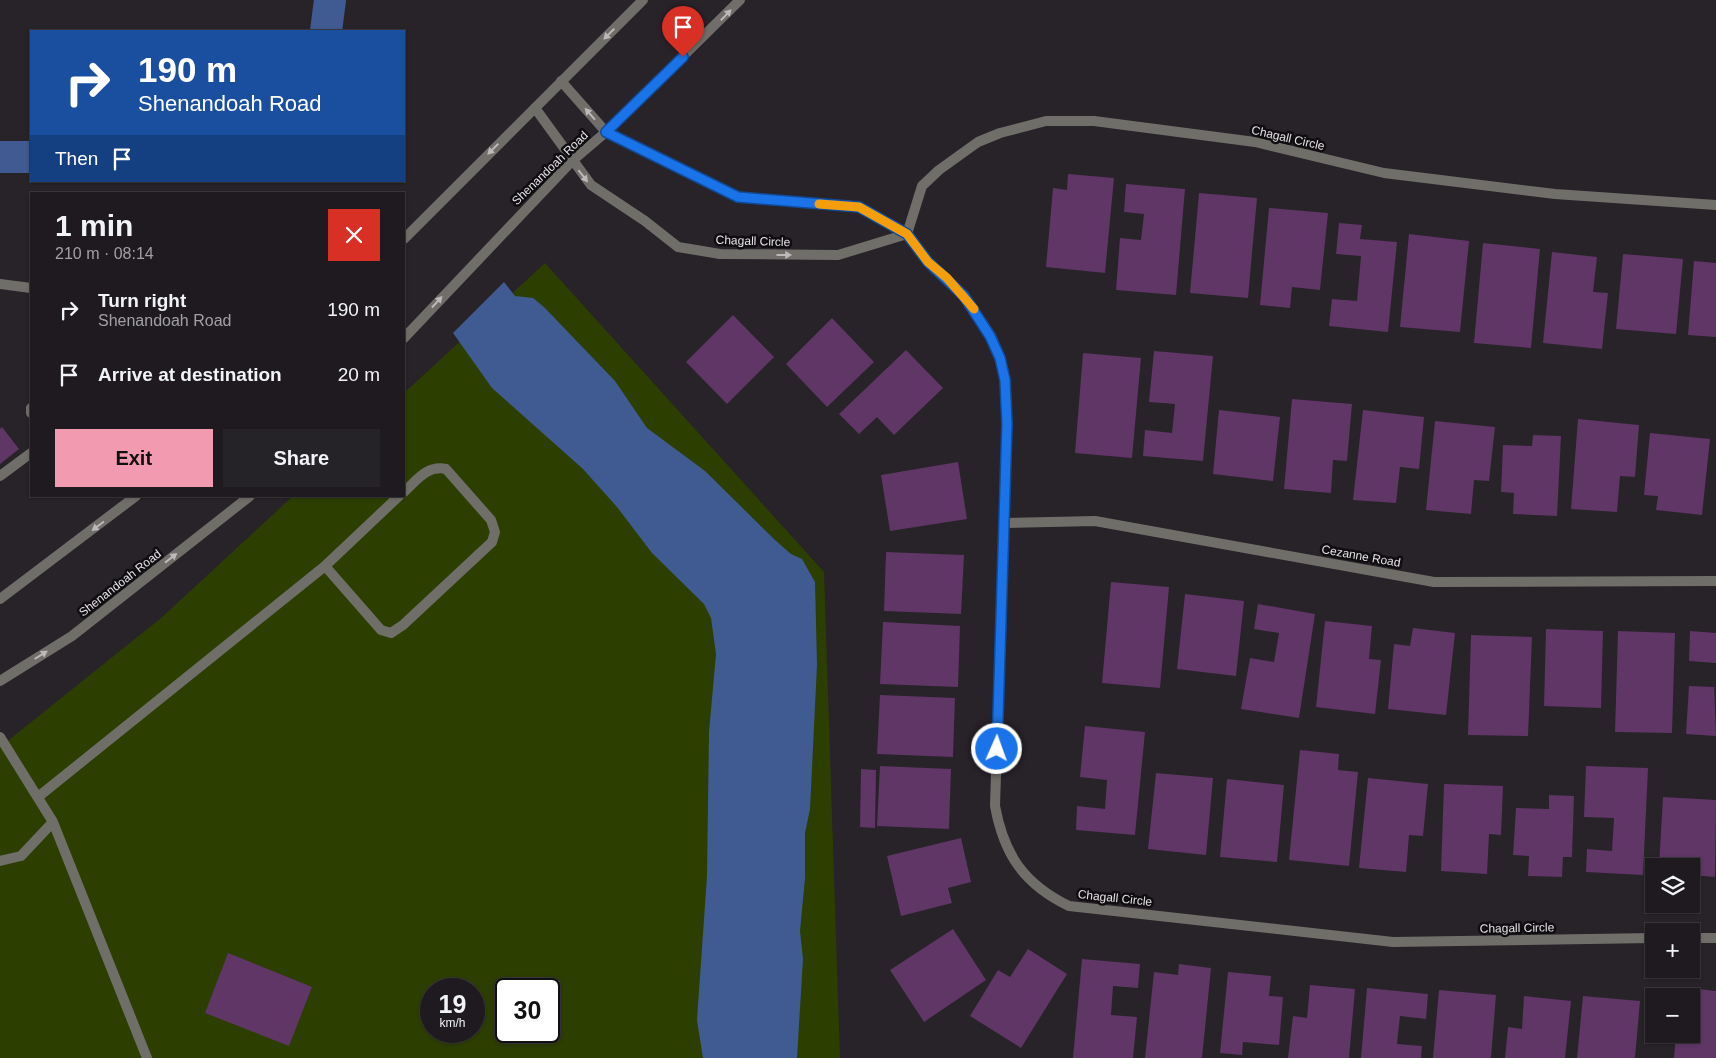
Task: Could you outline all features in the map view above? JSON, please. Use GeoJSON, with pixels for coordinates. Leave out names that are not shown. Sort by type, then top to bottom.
{"type":"FeatureCollection","features":[{"type":"Feature","properties":{"kind":"street"},"geometry":{"type":"LineString","coordinates":[[405,237],[643,0]]}},
{"type":"Feature","properties":{"kind":"street","name":"Shenandoah Road"},"geometry":{"type":"LineString","coordinates":[[405,337],[572,161],[606,132],[740,0]]}},
{"type":"Feature","properties":{"kind":"street","name":"Chagall Circle"},"geometry":{"type":"LineString","coordinates":[[561,81],[606,132],[738,197],[859,207],[907,234],[928,262],[964,296],[978,315],[1000,358],[1005,380],[1007,424],[995,806],[999,828],[1010,854],[1032,883],[1050,896],[1069,906],[1393,942],[1645,938]]}},
{"type":"Feature","properties":{"kind":"street","name":"Chagall Circle"},"geometry":{"type":"LineString","coordinates":[[535,108],[591,185],[678,247],[720,254],[838,255],[907,234]]}},
{"type":"Feature","properties":{"kind":"street","name":"Chagall Circle"},"geometry":{"type":"LineString","coordinates":[[907,234],[922,186],[939,170],[978,142],[1000,133],[1046,121],[1094,121],[1255,142],[1393,174],[1555,194],[1716,205]]}},
{"type":"Feature","properties":{"kind":"street"},"geometry":{"type":"LineString","coordinates":[[0,284],[30,288]]}},
{"type":"Feature","properties":{"kind":"street"},"geometry":{"type":"LineString","coordinates":[[0,476],[30,454]]}},
{"type":"Feature","properties":{"kind":"street"},"geometry":{"type":"LineString","coordinates":[[325,566],[381,630],[391,633],[403,625],[492,542],[495,532],[491,520],[446,469],[437,467],[426,471],[405,491]]}},
{"type":"Feature","properties":{"kind":"street"},"geometry":{"type":"LineString","coordinates":[[0,599],[135,497]]}},
{"type":"Feature","properties":{"kind":"street","name":"Shenandoah Road"},"geometry":{"type":"LineString","coordinates":[[0,681],[72,636],[249,497]]}},
{"type":"Feature","properties":{"kind":"street"},"geometry":{"type":"LineString","coordinates":[[38,797],[325,566],[399,497]]}},
{"type":"Feature","properties":{"kind":"street","name":"Cezanne Road"},"geometry":{"type":"LineString","coordinates":[[1004,523],[1095,521],[1434,582],[1716,581]]}},
{"type":"Feature","properties":{"kind":"street"},"geometry":{"type":"LineString","coordinates":[[0,737],[53,822],[147,1058]]}},
{"type":"Feature","properties":{"kind":"street"},"geometry":{"type":"LineString","coordinates":[[0,861],[22,856],[53,822]]}},
{"type":"Feature","properties":{"kind":"street"},"geometry":{"type":"LineString","coordinates":[[1700,938],[1716,938]]}},
{"type":"Feature","properties":{"kind":"green space"},"geometry":{"type":"Polygon","coordinates":[[[545,263],[824,572],[840,1058],[0,1058],[0,747],[161,618],[292,497],[405,497],[405,392],[545,263]]]}},
{"type":"Feature","properties":{"kind":"water"},"geometry":{"type":"Polygon","coordinates":[[[504,282],[515,296],[533,298],[544,307],[615,381],[647,428],[705,471],[775,540],[791,554],[802,559],[815,582],[817,665],[810,809],[805,833],[805,878],[800,931],[803,959],[797,1058],[703,1058],[697,1020],[707,876],[709,732],[716,654],[711,618],[704,604],[652,553],[617,507],[583,469],[492,388],[453,333],[504,282]]]}},
{"type":"Feature","properties":{"kind":"building"},"geometry":{"type":"Polygon","coordinates":[[[1068,174],[1114,178],[1105,273],[1046,267],[1053,188],[1067,190],[1068,174]]]}},
{"type":"Feature","properties":{"kind":"building"},"geometry":{"type":"Polygon","coordinates":[[[1126,184],[1185,189],[1176,295],[1116,290],[1120,238],[1141,240],[1144,214],[1124,212],[1126,184]]]}},
{"type":"Feature","properties":{"kind":"building"},"geometry":{"type":"Polygon","coordinates":[[[1199,193],[1257,198],[1248,298],[1190,293],[1199,193]]]}},
{"type":"Feature","properties":{"kind":"building"},"geometry":{"type":"Polygon","coordinates":[[[1269,208],[1328,213],[1320,290],[1292,287],[1290,308],[1260,305],[1269,208]]]}},
{"type":"Feature","properties":{"kind":"building"},"geometry":{"type":"Polygon","coordinates":[[[1339,223],[1362,225],[1360,239],[1397,242],[1388,332],[1329,326],[1332,299],[1357,301],[1361,256],[1336,254],[1339,223]]]}},
{"type":"Feature","properties":{"kind":"building"},"geometry":{"type":"Polygon","coordinates":[[[1409,234],[1469,241],[1460,332],[1400,327],[1409,234]]]}},
{"type":"Feature","properties":{"kind":"building"},"geometry":{"type":"Polygon","coordinates":[[[1483,243],[1540,249],[1531,348],[1474,343],[1483,243]]]}},
{"type":"Feature","properties":{"kind":"building"},"geometry":{"type":"Polygon","coordinates":[[[1552,252],[1597,257],[1593,292],[1608,293],[1602,349],[1543,343],[1552,252]]]}},
{"type":"Feature","properties":{"kind":"building"},"geometry":{"type":"Polygon","coordinates":[[[1623,254],[1683,259],[1676,334],[1616,329],[1623,254]]]}},
{"type":"Feature","properties":{"kind":"building"},"geometry":{"type":"Polygon","coordinates":[[[1694,261],[1716,263],[1716,337],[1688,335],[1694,261]]]}},
{"type":"Feature","properties":{"kind":"building"},"geometry":{"type":"Polygon","coordinates":[[[733,315],[774,357],[727,404],[686,362],[733,315]]]}},
{"type":"Feature","properties":{"kind":"building"},"geometry":{"type":"Polygon","coordinates":[[[832,318],[874,362],[827,407],[786,364],[832,318]]]}},
{"type":"Feature","properties":{"kind":"building"},"geometry":{"type":"Polygon","coordinates":[[[906,350],[943,388],[894,435],[877,417],[859,434],[839,414],[906,350]]]}},
{"type":"Feature","properties":{"kind":"building"},"geometry":{"type":"Polygon","coordinates":[[[1154,351],[1213,356],[1203,461],[1143,456],[1145,430],[1172,433],[1175,404],[1149,402],[1154,351]]]}},
{"type":"Feature","properties":{"kind":"building"},"geometry":{"type":"Polygon","coordinates":[[[1083,353],[1141,358],[1132,458],[1075,453],[1083,353]]]}},
{"type":"Feature","properties":{"kind":"building"},"geometry":{"type":"Polygon","coordinates":[[[1292,399],[1352,404],[1347,461],[1333,460],[1331,493],[1284,489],[1292,399]]]}},
{"type":"Feature","properties":{"kind":"building"},"geometry":{"type":"Polygon","coordinates":[[[1219,410],[1280,417],[1273,481],[1213,474],[1219,410]]]}},
{"type":"Feature","properties":{"kind":"building"},"geometry":{"type":"Polygon","coordinates":[[[1363,410],[1424,417],[1419,469],[1400,467],[1396,503],[1353,500],[1363,410]]]}},
{"type":"Feature","properties":{"kind":"building"},"geometry":{"type":"Polygon","coordinates":[[[1578,419],[1639,425],[1635,477],[1620,476],[1617,512],[1571,509],[1578,419]]]}},
{"type":"Feature","properties":{"kind":"building"},"geometry":{"type":"Polygon","coordinates":[[[1435,421],[1495,427],[1489,481],[1474,480],[1471,514],[1426,510],[1435,421]]]}},
{"type":"Feature","properties":{"kind":"building"},"geometry":{"type":"Polygon","coordinates":[[[2,427],[19,449],[0,464],[0,429],[2,427]]]}},
{"type":"Feature","properties":{"kind":"building"},"geometry":{"type":"Polygon","coordinates":[[[1650,433],[1710,439],[1702,515],[1656,510],[1658,496],[1644,495],[1650,433]]]}},
{"type":"Feature","properties":{"kind":"building"},"geometry":{"type":"Polygon","coordinates":[[[1533,435],[1561,436],[1557,516],[1513,514],[1514,493],[1501,492],[1503,445],[1532,446],[1533,435]]]}},
{"type":"Feature","properties":{"kind":"building"},"geometry":{"type":"Polygon","coordinates":[[[958,462],[967,519],[890,531],[881,475],[958,462]]]}},
{"type":"Feature","properties":{"kind":"building"},"geometry":{"type":"Polygon","coordinates":[[[886,552],[964,555],[961,614],[884,611],[886,552]]]}},
{"type":"Feature","properties":{"kind":"building"},"geometry":{"type":"Polygon","coordinates":[[[1111,582],[1169,587],[1160,688],[1102,683],[1111,582]]]}},
{"type":"Feature","properties":{"kind":"building"},"geometry":{"type":"Polygon","coordinates":[[[1185,594],[1244,601],[1236,676],[1177,669],[1185,594]]]}},
{"type":"Feature","properties":{"kind":"building"},"geometry":{"type":"Polygon","coordinates":[[[1258,604],[1315,614],[1299,718],[1241,709],[1250,658],[1274,662],[1279,633],[1254,629],[1258,604]]]}},
{"type":"Feature","properties":{"kind":"building"},"geometry":{"type":"Polygon","coordinates":[[[1325,621],[1372,626],[1369,659],[1381,660],[1375,714],[1316,707],[1325,621]]]}},
{"type":"Feature","properties":{"kind":"building"},"geometry":{"type":"Polygon","coordinates":[[[883,622],[960,626],[958,687],[880,684],[883,622]]]}},
{"type":"Feature","properties":{"kind":"building"},"geometry":{"type":"Polygon","coordinates":[[[1413,628],[1455,633],[1446,715],[1388,709],[1394,644],[1410,646],[1413,628]]]}},
{"type":"Feature","properties":{"kind":"building"},"geometry":{"type":"Polygon","coordinates":[[[1546,629],[1603,631],[1601,708],[1544,706],[1546,629]]]}},
{"type":"Feature","properties":{"kind":"building"},"geometry":{"type":"Polygon","coordinates":[[[1618,631],[1675,633],[1672,733],[1615,732],[1618,631]]]}},
{"type":"Feature","properties":{"kind":"building"},"geometry":{"type":"Polygon","coordinates":[[[1690,631],[1716,633],[1716,663],[1689,661],[1690,631]]]}},
{"type":"Feature","properties":{"kind":"building"},"geometry":{"type":"Polygon","coordinates":[[[1471,635],[1532,637],[1528,736],[1468,735],[1471,635]]]}},
{"type":"Feature","properties":{"kind":"building"},"geometry":{"type":"Polygon","coordinates":[[[1714,682],[1716,736],[1686,734],[1689,686],[1714,687],[1714,682]]]}},
{"type":"Feature","properties":{"kind":"building"},"geometry":{"type":"Polygon","coordinates":[[[880,695],[955,698],[953,757],[877,754],[880,695]]]}},
{"type":"Feature","properties":{"kind":"building"},"geometry":{"type":"Polygon","coordinates":[[[1085,726],[1145,732],[1135,835],[1076,830],[1077,806],[1105,809],[1107,780],[1080,777],[1085,726]]]}},
{"type":"Feature","properties":{"kind":"building"},"geometry":{"type":"Polygon","coordinates":[[[1300,750],[1339,754],[1338,770],[1358,772],[1349,866],[1289,860],[1300,750]]]}},
{"type":"Feature","properties":{"kind":"building"},"geometry":{"type":"Polygon","coordinates":[[[880,766],[951,769],[949,829],[877,826],[880,766]]]}},
{"type":"Feature","properties":{"kind":"building"},"geometry":{"type":"Polygon","coordinates":[[[1586,766],[1648,768],[1643,875],[1586,872],[1587,849],[1612,851],[1614,818],[1584,817],[1586,766]]]}},
{"type":"Feature","properties":{"kind":"building"},"geometry":{"type":"Polygon","coordinates":[[[861,769],[876,770],[875,828],[860,827],[861,769]]]}},
{"type":"Feature","properties":{"kind":"building"},"geometry":{"type":"Polygon","coordinates":[[[1156,773],[1213,778],[1206,855],[1148,849],[1156,773]]]}},
{"type":"Feature","properties":{"kind":"building"},"geometry":{"type":"Polygon","coordinates":[[[1368,778],[1428,784],[1423,836],[1409,835],[1406,872],[1359,868],[1368,778]]]}},
{"type":"Feature","properties":{"kind":"building"},"geometry":{"type":"Polygon","coordinates":[[[1227,779],[1284,785],[1277,862],[1220,857],[1227,779]]]}},
{"type":"Feature","properties":{"kind":"building"},"geometry":{"type":"Polygon","coordinates":[[[1444,784],[1503,786],[1501,835],[1489,834],[1487,874],[1441,871],[1444,784]]]}},
{"type":"Feature","properties":{"kind":"building"},"geometry":{"type":"Polygon","coordinates":[[[1549,795],[1574,796],[1572,857],[1563,857],[1562,877],[1528,876],[1529,856],[1513,855],[1516,808],[1549,809],[1549,795]]]}},
{"type":"Feature","properties":{"kind":"building"},"geometry":{"type":"Polygon","coordinates":[[[1663,797],[1716,800],[1715,877],[1700,876],[1700,858],[1659,858],[1663,797]]]}},
{"type":"Feature","properties":{"kind":"building"},"geometry":{"type":"Polygon","coordinates":[[[961,838],[971,882],[948,888],[952,903],[901,916],[887,856],[961,838]]]}},
{"type":"Feature","properties":{"kind":"building"},"geometry":{"type":"Polygon","coordinates":[[[953,929],[986,980],[924,1022],[890,970],[953,929]]]}},
{"type":"Feature","properties":{"kind":"building"},"geometry":{"type":"Polygon","coordinates":[[[1028,949],[1067,974],[1021,1048],[970,1016],[998,970],[1010,977],[1028,949]]]}},
{"type":"Feature","properties":{"kind":"building"},"geometry":{"type":"Polygon","coordinates":[[[228,953],[312,987],[289,1046],[205,1013],[228,953]]]}},
{"type":"Feature","properties":{"kind":"building"},"geometry":{"type":"Polygon","coordinates":[[[1082,959],[1140,964],[1138,988],[1113,986],[1111,1015],[1137,1017],[1133,1058],[1073,1058],[1082,959]]]}},
{"type":"Feature","properties":{"kind":"building"},"geometry":{"type":"Polygon","coordinates":[[[1179,964],[1211,968],[1202,1058],[1145,1058],[1154,972],[1178,975],[1179,964]]]}},
{"type":"Feature","properties":{"kind":"building"},"geometry":{"type":"Polygon","coordinates":[[[1228,972],[1271,976],[1269,996],[1283,997],[1279,1045],[1243,1042],[1242,1055],[1220,1053],[1228,972]]]}},
{"type":"Feature","properties":{"kind":"building"},"geometry":{"type":"Polygon","coordinates":[[[1310,985],[1355,989],[1349,1058],[1288,1058],[1293,1016],[1307,1018],[1310,985]]]}},
{"type":"Feature","properties":{"kind":"building"},"geometry":{"type":"Polygon","coordinates":[[[1367,988],[1428,994],[1426,1019],[1400,1016],[1397,1044],[1422,1046],[1421,1058],[1361,1058],[1367,988]]]}},
{"type":"Feature","properties":{"kind":"building"},"geometry":{"type":"Polygon","coordinates":[[[1700,989],[1716,991],[1716,1058],[1674,1058],[1675,1043],[1700,1043],[1700,989]]]}},
{"type":"Feature","properties":{"kind":"building"},"geometry":{"type":"Polygon","coordinates":[[[1439,990],[1496,995],[1491,1058],[1433,1058],[1439,990]]]}},
{"type":"Feature","properties":{"kind":"building"},"geometry":{"type":"Polygon","coordinates":[[[1524,996],[1571,1001],[1565,1058],[1505,1058],[1508,1027],[1522,1029],[1524,996]]]}},
{"type":"Feature","properties":{"kind":"building"},"geometry":{"type":"Polygon","coordinates":[[[1583,996],[1640,1001],[1635,1058],[1577,1058],[1583,996]]]}},
{"type":"Feature","properties":{"kind":"waterway"},"geometry":{"type":"LineString","coordinates":[[326,30],[330,0]]}},
{"type":"Feature","properties":{"kind":"waterway"},"geometry":{"type":"LineString","coordinates":[[0,157],[30,157]]}},
{"type":"Feature","properties":{"kind":"slow traffic"},"geometry":{"type":"LineString","coordinates":[[819,204],[859,207],[907,234],[928,262],[947,278],[974,309]]}},
{"type":"Feature","properties":{"kind":"route"},"geometry":{"type":"LineString","coordinates":[[683,57],[606,132],[738,197],[859,207],[907,234],[928,262],[964,296],[978,315],[1000,358],[1005,380],[1007,424],[997,749]]}}]}
